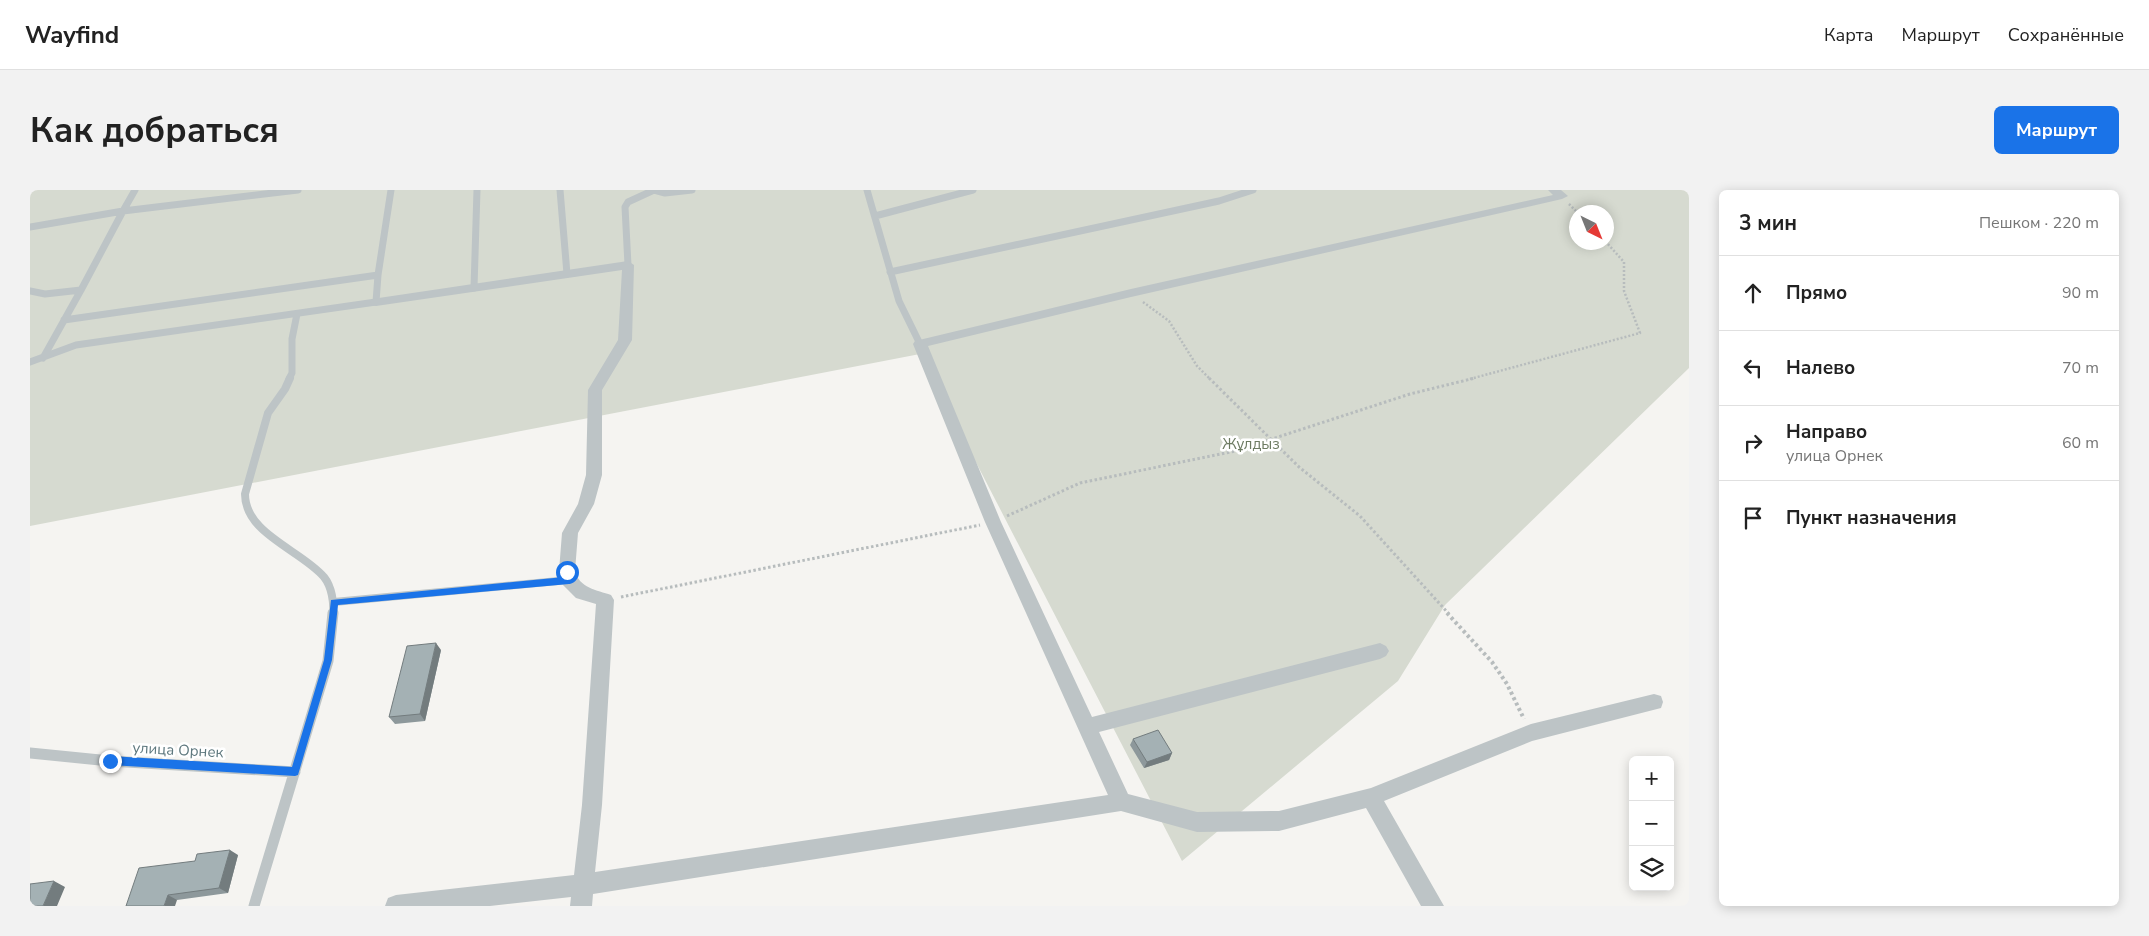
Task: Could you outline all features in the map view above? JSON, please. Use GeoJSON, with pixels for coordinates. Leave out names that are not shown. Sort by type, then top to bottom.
{"type":"FeatureCollection","features":[{"type":"Feature","properties":{"kind":"street"},"geometry":{"type":"LineString","coordinates":[[1121,802],[993,522],[920,344],[1131,293],[1562,196],[1554,190]]}},
{"type":"Feature","properties":{"kind":"street"},"geometry":{"type":"LineString","coordinates":[[376,302],[628,265],[625,340],[595,390],[594,476],[586,504],[570,533],[567,572],[569,580],[582,593],[605,600],[592,805],[581,906]]}},
{"type":"Feature","properties":{"kind":"street"},"geometry":{"type":"LineString","coordinates":[[1087,727],[1380,650]]}},
{"type":"Feature","properties":{"kind":"street"},"geometry":{"type":"LineString","coordinates":[[396,906],[582,884],[1121,802],[1196,822],[1279,821],[1372,797],[1531,733],[1654,702]]}},
{"type":"Feature","properties":{"kind":"street"},"geometry":{"type":"LineString","coordinates":[[1372,797],[1433,906]]}},
{"type":"Feature","properties":{"kind":"lane"},"geometry":{"type":"LineString","coordinates":[[43,358],[135,190]]}},
{"type":"Feature","properties":{"kind":"lane"},"geometry":{"type":"LineString","coordinates":[[30,227],[124,211],[298,190]]}},
{"type":"Feature","properties":{"kind":"lane"},"geometry":{"type":"LineString","coordinates":[[30,362],[76,345],[376,302],[378,275],[391,190]]}},
{"type":"Feature","properties":{"kind":"lane"},"geometry":{"type":"LineString","coordinates":[[474,288],[477,190]]}},
{"type":"Feature","properties":{"kind":"lane"},"geometry":{"type":"LineString","coordinates":[[560,190],[567,274]]}},
{"type":"Feature","properties":{"kind":"lane"},"geometry":{"type":"LineString","coordinates":[[628,265],[625,207],[628,202],[654,190],[665,193],[692,190]]}},
{"type":"Feature","properties":{"kind":"lane"},"geometry":{"type":"LineString","coordinates":[[867,190],[898,301],[920,344]]}},
{"type":"Feature","properties":{"kind":"lane"},"geometry":{"type":"LineString","coordinates":[[875,216],[973,190]]}},
{"type":"Feature","properties":{"kind":"lane"},"geometry":{"type":"LineString","coordinates":[[890,272],[1219,201],[1253,190]]}},
{"type":"Feature","properties":{"kind":"lane"},"geometry":{"type":"LineString","coordinates":[[64,320],[378,275]]}},
{"type":"Feature","properties":{"kind":"lane"},"geometry":{"type":"LineString","coordinates":[[30,291],[46,294],[81,290]]}},
{"type":"Feature","properties":{"kind":"lane"},"geometry":{"type":"LineString","coordinates":[[254,906],[328,660],[334,602],[325,578],[254,522],[245,505],[245,494],[268,413],[285,389],[292,373],[292,345],[297,314]]}},
{"type":"Feature","properties":{"kind":"lane"},"geometry":{"type":"LineString","coordinates":[[334,602],[569,580]]}},
{"type":"Feature","properties":{"kind":"lane","name":"улица Орнек"},"geometry":{"type":"LineString","coordinates":[[30,752],[110,761],[295,772]]}},
{"type":"Feature","properties":{"kind":"path"},"geometry":{"type":"LineString","coordinates":[[605,600],[993,522],[1080,483],[1235,451],[1410,394],[1534,363],[1640,333],[1624,291],[1624,262],[1613,250]]}},
{"type":"Feature","properties":{"kind":"path"},"geometry":{"type":"LineString","coordinates":[[1131,293],[1168,320],[1197,366],[1271,440],[1299,467],[1360,516],[1492,662],[1507,684],[1531,733]]}},
{"type":"Feature","properties":{"kind":"green space","name":"Жұлдыз"},"geometry":{"type":"Polygon","coordinates":[[[30,190],[1689,190],[1689,368],[1445,605],[1398,681],[1182,861],[920,354],[30,526],[30,190]]]}},
{"type":"Feature","properties":{"kind":"building"},"geometry":{"type":"Polygon","coordinates":[[[436,643],[420,714],[389,717],[407,646],[436,643]]]}},
{"type":"Feature","properties":{"kind":"building"},"geometry":{"type":"Polygon","coordinates":[[[1158,730],[1172,753],[1147,762],[1133,739],[1158,730]]]}},
{"type":"Feature","properties":{"kind":"building"},"geometry":{"type":"Polygon","coordinates":[[[230,850],[219,888],[168,895],[164,906],[126,906],[139,868],[195,861],[197,854],[230,850]]]}},
{"type":"Feature","properties":{"kind":"building"},"geometry":{"type":"Polygon","coordinates":[[[54,881],[43,906],[30,906],[30,884],[54,881]]]}},
{"type":"Feature","properties":{"kind":"route"},"geometry":{"type":"LineString","coordinates":[[110,761],[295,772],[328,660],[334,602],[569,580],[567,572]]}}]}
